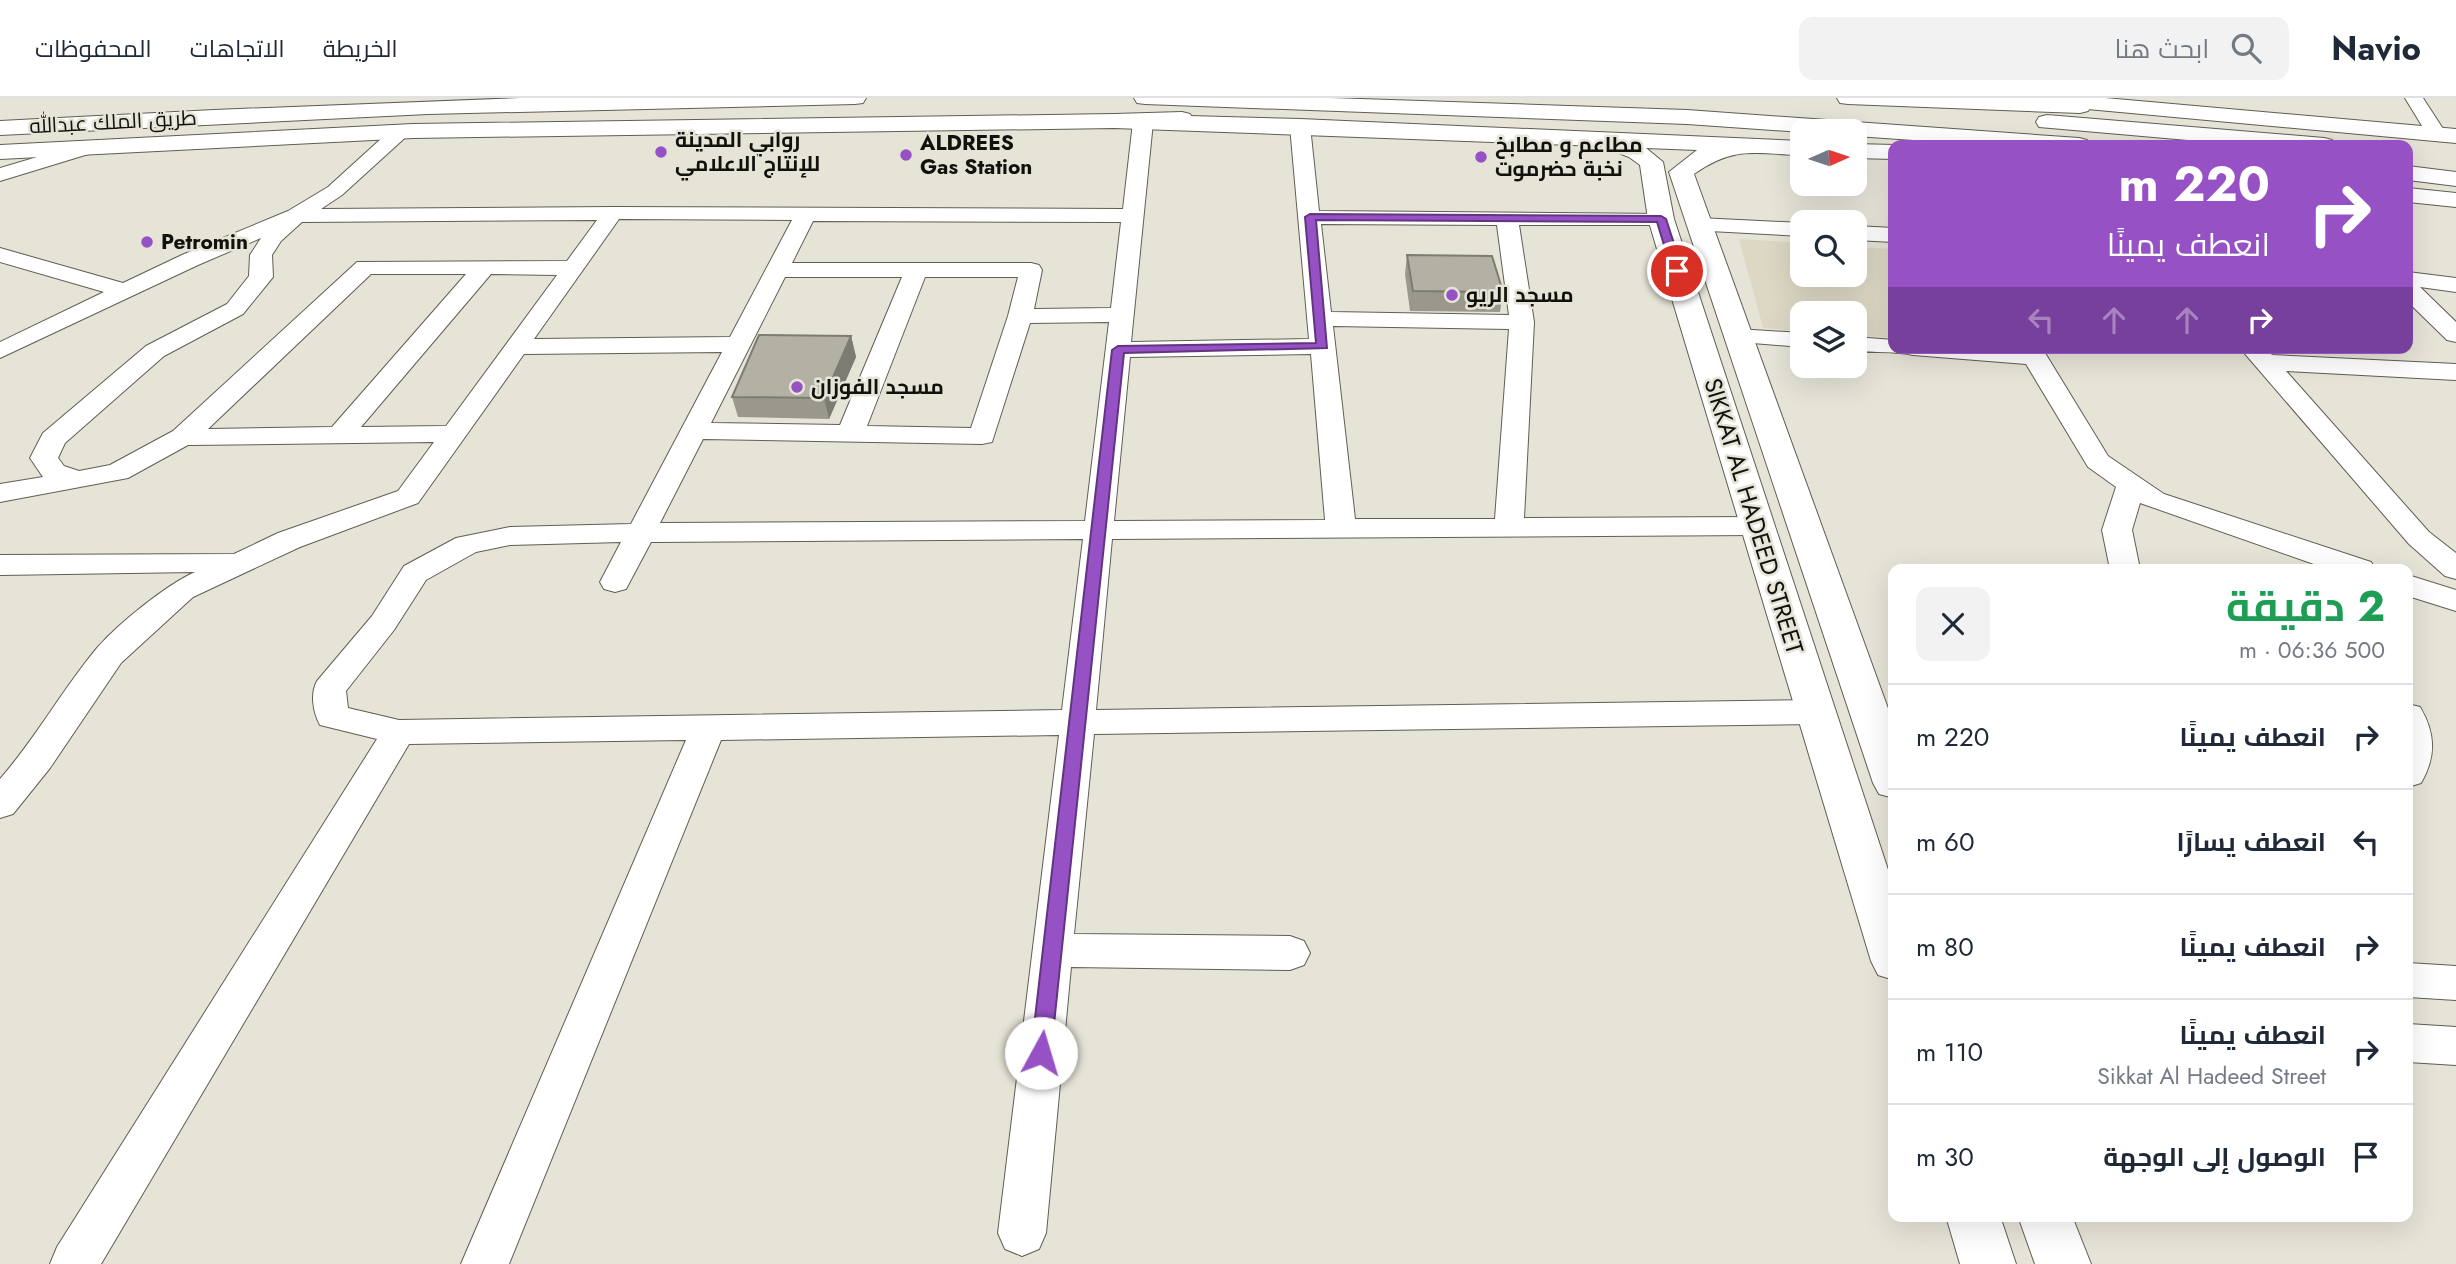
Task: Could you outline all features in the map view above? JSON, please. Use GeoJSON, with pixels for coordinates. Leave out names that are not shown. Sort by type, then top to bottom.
{"type":"FeatureCollection","features":[{"type":"Feature","properties":{"kind":"main road","name":"طريق الملك عبدالله"},"geometry":{"type":"LineString","coordinates":[[0,108],[174,98]]}},
{"type":"Feature","properties":{"kind":"main road","name":"طريق الملك عبدالله"},"geometry":{"type":"LineString","coordinates":[[0,128],[374,108],[622,100],[855,98]]}},
{"type":"Feature","properties":{"kind":"main road"},"geometry":{"type":"LineString","coordinates":[[2033,98],[2447,135]]}},
{"type":"Feature","properties":{"kind":"main road"},"geometry":{"type":"LineString","coordinates":[[1839,101],[2135,107]]}},
{"type":"Feature","properties":{"kind":"main road"},"geometry":{"type":"LineString","coordinates":[[1839,101],[2269,140]]}},
{"type":"Feature","properties":{"kind":"main road"},"geometry":{"type":"LineString","coordinates":[[1134,114],[1459,108]]}},
{"type":"Feature","properties":{"kind":"main road"},"geometry":{"type":"LineString","coordinates":[[0,152],[401,131],[1459,108],[1687,117],[2009,140]]}},
{"type":"Feature","properties":{"kind":"main road"},"geometry":{"type":"LineString","coordinates":[[1134,114],[1300,126],[1790,147]]}},
{"type":"Feature","properties":{"kind":"main road"},"geometry":{"type":"LineString","coordinates":[[1687,117],[1790,128]]}},
{"type":"Feature","properties":{"kind":"main road"},"geometry":{"type":"LineString","coordinates":[[1559,136],[1616,145],[1637,152],[1668,171],[1708,152],[1742,145]]}},
{"type":"Feature","properties":{"kind":"main road"},"geometry":{"type":"LineString","coordinates":[[1867,136],[1904,140]]}},
{"type":"Feature","properties":{"kind":"main road"},"geometry":{"type":"LineString","coordinates":[[1867,151],[1888,152]]}},
{"type":"Feature","properties":{"kind":"main road"},"geometry":{"type":"LineString","coordinates":[[2413,156],[2456,160]]}},
{"type":"Feature","properties":{"kind":"main road","name":"SIKKAT AL HADEED STREET"},"geometry":{"type":"LineString","coordinates":[[1668,171],[1661,219],[1888,942]]}},
{"type":"Feature","properties":{"kind":"main road","name":"SIKKAT AL HADEED STREET"},"geometry":{"type":"LineString","coordinates":[[1668,171],[1699,225],[1888,766]]}},
{"type":"Feature","properties":{"kind":"main road"},"geometry":{"type":"LineString","coordinates":[[2413,174],[2456,179]]}},
{"type":"Feature","properties":{"kind":"main road"},"geometry":{"type":"LineString","coordinates":[[2413,196],[2456,200]]}},
{"type":"Feature","properties":{"kind":"main road"},"geometry":{"type":"LineString","coordinates":[[1975,1222],[1988,1264]]}},
{"type":"Feature","properties":{"kind":"main road"},"geometry":{"type":"LineString","coordinates":[[2047,1222],[2063,1264]]}},
{"type":"Feature","properties":{"kind":"street"},"geometry":{"type":"LineString","coordinates":[[2414,98],[2447,135]]}},
{"type":"Feature","properties":{"kind":"street"},"geometry":{"type":"LineString","coordinates":[[1022,1233],[1133,216],[1134,114]]}},
{"type":"Feature","properties":{"kind":"street"},"geometry":{"type":"LineString","coordinates":[[1300,126],[1341,529]]}},
{"type":"Feature","properties":{"kind":"street"},"geometry":{"type":"LineString","coordinates":[[77,479],[54,472],[44,458],[53,439],[155,351],[235,309],[261,277],[261,255],[273,237],[296,216],[335,191],[401,131]]}},
{"type":"Feature","properties":{"kind":"street"},"geometry":{"type":"LineString","coordinates":[[0,175],[88,148]]}},
{"type":"Feature","properties":{"kind":"street"},"geometry":{"type":"LineString","coordinates":[[0,351],[190,260],[296,216],[613,213],[1133,216]]}},
{"type":"Feature","properties":{"kind":"street"},"geometry":{"type":"LineString","coordinates":[[0,804],[14,769],[109,654],[182,590],[289,540],[408,497],[613,213]]}},
{"type":"Feature","properties":{"kind":"street"},"geometry":{"type":"LineString","coordinates":[[615,582],[806,214]]}},
{"type":"Feature","properties":{"kind":"street"},"geometry":{"type":"LineString","coordinates":[[1310,217],[1661,219]]}},
{"type":"Feature","properties":{"kind":"street"},"geometry":{"type":"LineString","coordinates":[[1507,219],[1522,323],[1509,528]]}},
{"type":"Feature","properties":{"kind":"street"},"geometry":{"type":"LineString","coordinates":[[1699,225],[1790,229]]}},
{"type":"Feature","properties":{"kind":"street"},"geometry":{"type":"LineString","coordinates":[[1867,234],[1888,235]]}},
{"type":"Feature","properties":{"kind":"street"},"geometry":{"type":"LineString","coordinates":[[0,255],[126,291]]}},
{"type":"Feature","properties":{"kind":"street"},"geometry":{"type":"LineString","coordinates":[[0,493],[118,471],[183,437],[365,267],[574,268]]}},
{"type":"Feature","properties":{"kind":"street"},"geometry":{"type":"LineString","coordinates":[[340,435],[485,267]]}},
{"type":"Feature","properties":{"kind":"street"},"geometry":{"type":"LineString","coordinates":[[695,431],[982,436],[1020,316],[1031,270],[777,270]]}},
{"type":"Feature","properties":{"kind":"street"},"geometry":{"type":"LineString","coordinates":[[850,433],[916,270]]}},
{"type":"Feature","properties":{"kind":"street"},"geometry":{"type":"LineString","coordinates":[[2413,280],[2456,285]]}},
{"type":"Feature","properties":{"kind":"street"},"geometry":{"type":"LineString","coordinates":[[2413,294],[2456,335]]}},
{"type":"Feature","properties":{"kind":"street"},"geometry":{"type":"LineString","coordinates":[[1020,316],[1122,315]]}},
{"type":"Feature","properties":{"kind":"street"},"geometry":{"type":"LineString","coordinates":[[1321,319],[1522,323]]}},
{"type":"Feature","properties":{"kind":"street"},"geometry":{"type":"LineString","coordinates":[[1737,336],[1790,339]]}},
{"type":"Feature","properties":{"kind":"street"},"geometry":{"type":"LineString","coordinates":[[516,347],[739,344]]}},
{"type":"Feature","properties":{"kind":"street"},"geometry":{"type":"LineString","coordinates":[[1867,345],[1888,347]]}},
{"type":"Feature","properties":{"kind":"street"},"geometry":{"type":"LineString","coordinates":[[1118,350],[1322,346]]}},
{"type":"Feature","properties":{"kind":"street"},"geometry":{"type":"LineString","coordinates":[[2033,354],[2098,461],[2154,500],[2345,564]]}},
{"type":"Feature","properties":{"kind":"street"},"geometry":{"type":"LineString","coordinates":[[2259,355],[2456,372]]}},
{"type":"Feature","properties":{"kind":"street"},"geometry":{"type":"LineString","coordinates":[[2259,355],[2419,538],[2456,569]]}},
{"type":"Feature","properties":{"kind":"street"},"geometry":{"type":"LineString","coordinates":[[183,437],[453,433]]}},
{"type":"Feature","properties":{"kind":"street"},"geometry":{"type":"LineString","coordinates":[[2124,564],[2117,530],[2131,484]]}},
{"type":"Feature","properties":{"kind":"street"},"geometry":{"type":"LineString","coordinates":[[1758,526],[510,536],[467,545],[415,573],[383,623],[329,689],[332,716],[399,732],[1815,712]]}},
{"type":"Feature","properties":{"kind":"street"},"geometry":{"type":"LineString","coordinates":[[0,565],[242,562]]}},
{"type":"Feature","properties":{"kind":"street"},"geometry":{"type":"LineString","coordinates":[[2413,587],[2456,601]]}},
{"type":"Feature","properties":{"kind":"street"},"geometry":{"type":"LineString","coordinates":[[485,1264],[709,727]]}},
{"type":"Feature","properties":{"kind":"street"},"geometry":{"type":"LineString","coordinates":[[2413,731],[2416,740],[2413,767]]}},
{"type":"Feature","properties":{"kind":"street"},"geometry":{"type":"LineString","coordinates":[[74,1264],[399,732]]}},
{"type":"Feature","properties":{"kind":"street"},"geometry":{"type":"LineString","coordinates":[[1052,950],[1290,953]]}},
{"type":"Feature","properties":{"kind":"street"},"geometry":{"type":"LineString","coordinates":[[2413,980],[2456,983]]}},
{"type":"Feature","properties":{"kind":"street"},"geometry":{"type":"LineString","coordinates":[[2413,1043],[2456,1046]]}},
{"type":"Feature","properties":{"kind":"shaded area"},"geometry":{"type":"Polygon","coordinates":[[[1739,239],[1790,242],[1790,287],[1867,287],[1867,248],[1888,249],[1888,338],[1867,336],[1867,301],[1790,301],[1790,330],[1763,328],[1739,239]]]}},
{"type":"Feature","properties":{"kind":"building"},"geometry":{"type":"Polygon","coordinates":[[[1407,255],[1492,256],[1503,292],[1413,291],[1407,255]]]}},
{"type":"Feature","properties":{"kind":"building"},"geometry":{"type":"Polygon","coordinates":[[[759,335],[851,336],[824,398],[732,397],[759,335]]]}},
{"type":"Feature","properties":{"kind":"place","name":"روابي المدينة للإنتاج الاعلامي"},"geometry":{"type":"Point","coordinates":[661,152]}},
{"type":"Feature","properties":{"kind":"place","name":"ALDREES Gas Station"},"geometry":{"type":"Point","coordinates":[906,155]}},
{"type":"Feature","properties":{"kind":"place","name":"مطاعم و مطابخ نخبة حضرموت"},"geometry":{"type":"Point","coordinates":[1481,157]}},
{"type":"Feature","properties":{"kind":"place","name":"Petromin"},"geometry":{"type":"Point","coordinates":[147,242]}},
{"type":"Feature","properties":{"kind":"place","name":"مسجد الريو"},"geometry":{"type":"Point","coordinates":[1452,295]}},
{"type":"Feature","properties":{"kind":"place","name":"مسجد الفوزان"},"geometry":{"type":"Point","coordinates":[797,387]}},
{"type":"Feature","properties":{"kind":"route"},"geometry":{"type":"LineString","coordinates":[[1041,1053],[1118,350],[1322,346],[1310,217],[1661,219],[1677,271]]}}]}
